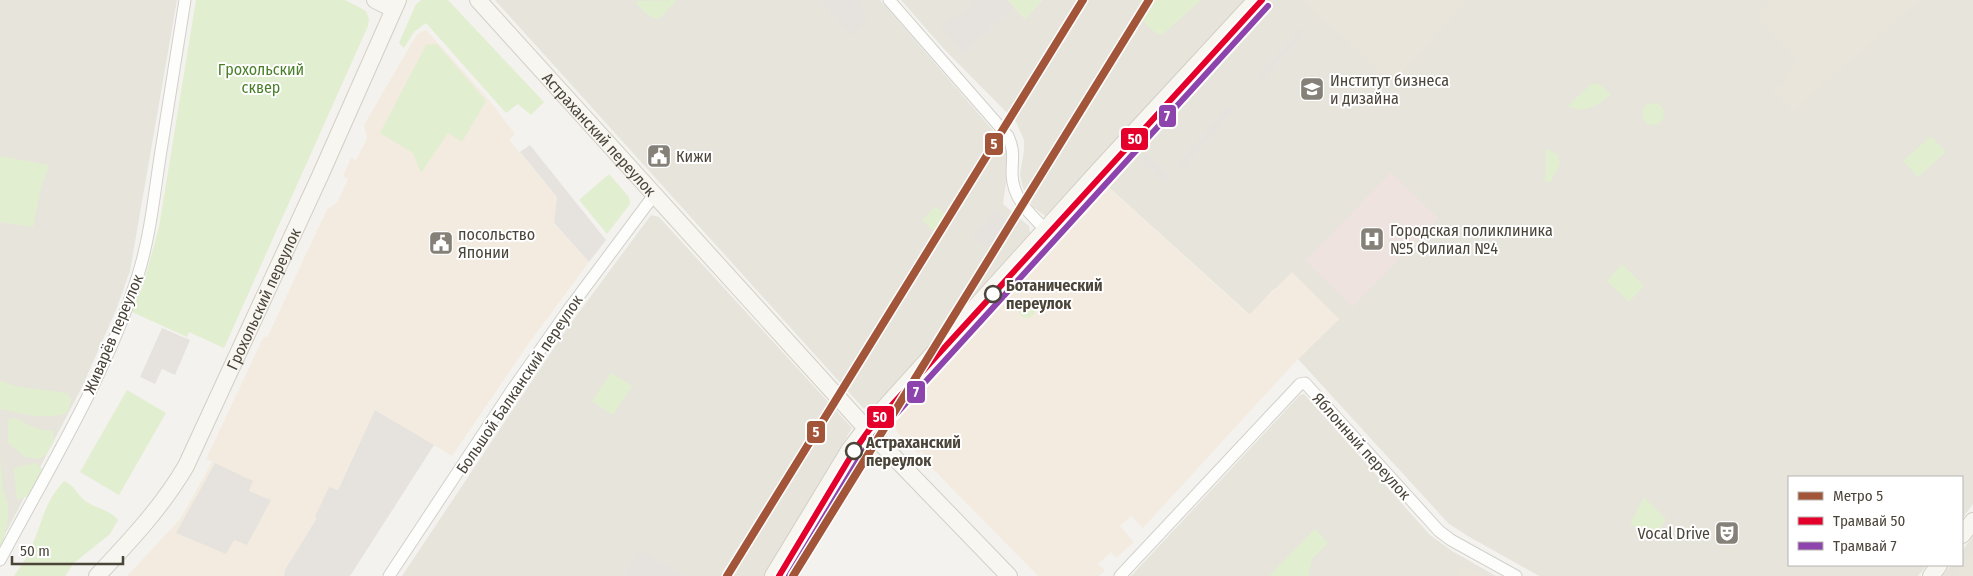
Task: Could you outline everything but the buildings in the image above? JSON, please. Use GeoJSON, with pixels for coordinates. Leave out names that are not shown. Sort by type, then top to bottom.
{"type":"FeatureCollection","features":[{"type":"Feature","properties":{"kind":"street","name":"Живарёв переулок"},"geometry":{"type":"LineString","coordinates":[[0,560],[88,394],[114,339],[137,278],[151,211],[185,0]]}},
{"type":"Feature","properties":{"kind":"street"},"geometry":{"type":"LineString","coordinates":[[375,0],[395,4]]}},
{"type":"Feature","properties":{"kind":"street","name":"Астраханский переулок"},"geometry":{"type":"LineString","coordinates":[[478,0],[866,428],[1010,576]]}},
{"type":"Feature","properties":{"kind":"street"},"geometry":{"type":"LineString","coordinates":[[889,0],[1008,136],[1013,147],[1014,187],[1027,212],[1045,229]]}},
{"type":"Feature","properties":{"kind":"street"},"geometry":{"type":"LineString","coordinates":[[774,576],[850,449],[866,428],[1045,229],[1256,0]]}},
{"type":"Feature","properties":{"kind":"street","name":"Грохольский переулок"},"geometry":{"type":"LineString","coordinates":[[98,576],[153,516],[171,492],[186,466],[320,176],[395,4]]}},
{"type":"Feature","properties":{"kind":"street","name":"Большой Балканский переулок"},"geometry":{"type":"LineString","coordinates":[[389,576],[512,390],[569,309],[654,195]]}},
{"type":"Feature","properties":{"kind":"street","name":"Яблонный переулок"},"geometry":{"type":"LineString","coordinates":[[1120,576],[1300,384],[1305,383],[1439,531],[1451,540],[1516,576]]}},
{"type":"Feature","properties":{"kind":"street"},"geometry":{"type":"LineString","coordinates":[[1963,534],[1973,521]]}},
{"type":"Feature","properties":{"kind":"shaded area"},"geometry":{"type":"Polygon","coordinates":[[[0,0],[177,0],[130,271],[116,310],[82,387],[0,544],[0,0]]]}},
{"type":"Feature","properties":{"kind":"shaded area"},"geometry":{"type":"Polygon","coordinates":[[[495,0],[880,0],[1007,149],[1010,158],[1003,204],[1029,226],[1030,233],[873,407],[863,408],[495,0]]]}},
{"type":"Feature","properties":{"kind":"shaded area"},"geometry":{"type":"Polygon","coordinates":[[[820,0],[860,0],[862,9],[868,17],[852,36],[820,0]]]}},
{"type":"Feature","properties":{"kind":"shaded area"},"geometry":{"type":"Polygon","coordinates":[[[901,0],[1008,0],[1025,19],[1042,0],[1245,0],[1045,216],[1033,207],[1023,188],[1020,174],[1024,140],[1016,122],[943,48],[901,0]]]}},
{"type":"Feature","properties":{"kind":"shaded area"},"geometry":{"type":"Polygon","coordinates":[[[971,0],[1006,0],[1013,8],[963,53],[941,28],[955,14],[958,17],[973,4],[971,0]]]}},
{"type":"Feature","properties":{"kind":"shaded area"},"geometry":{"type":"Polygon","coordinates":[[[1268,0],[1973,0],[1973,504],[1963,518],[1963,476],[1788,476],[1788,566],[1926,566],[1918,576],[1539,576],[1448,523],[1298,359],[1339,319],[1274,289],[1250,315],[1103,182],[1268,0]]]}},
{"type":"Feature","properties":{"kind":"shaded area"},"geometry":{"type":"Polygon","coordinates":[[[1303,0],[1467,0],[1392,82],[1303,0]]]}},
{"type":"Feature","properties":{"kind":"shaded area"},"geometry":{"type":"Polygon","coordinates":[[[1773,0],[1920,0],[1793,110],[1771,88],[1775,84],[1780,88],[1788,80],[1784,75],[1799,61],[1756,16],[1773,0]]]}},
{"type":"Feature","properties":{"kind":"shaded area"},"geometry":{"type":"Polygon","coordinates":[[[1301,28],[1306,32],[1260,83],[1255,79],[1301,28]]]}},
{"type":"Feature","properties":{"kind":"shaded area","name":"посольство Японии"},"geometry":{"type":"Polygon","coordinates":[[[426,30],[490,101],[515,134],[509,140],[557,197],[554,224],[589,262],[529,343],[452,456],[375,410],[337,491],[329,487],[317,518],[285,570],[284,576],[127,576],[180,519],[212,462],[206,459],[264,336],[267,338],[327,209],[337,203],[348,179],[343,176],[351,158],[356,160],[367,138],[364,125],[417,34],[426,30]]]}},
{"type":"Feature","properties":{"kind":"shaded area"},"geometry":{"type":"Polygon","coordinates":[[[1229,107],[1234,111],[1181,170],[1176,165],[1229,107]]]}},
{"type":"Feature","properties":{"kind":"shaded area"},"geometry":{"type":"Polygon","coordinates":[[[530,145],[606,240],[589,262],[554,223],[557,197],[520,152],[530,145]]]}},
{"type":"Feature","properties":{"kind":"shaded area"},"geometry":{"type":"Polygon","coordinates":[[[1145,154],[1170,176],[1164,182],[1140,160],[1145,154]]]}},
{"type":"Feature","properties":{"kind":"shaded area","name":"Городская поликлиника №5 Филиал №4"},"geometry":{"type":"Polygon","coordinates":[[[1391,172],[1438,218],[1353,307],[1305,261],[1391,172]]]}},
{"type":"Feature","properties":{"kind":"shaded area"},"geometry":{"type":"Polygon","coordinates":[[[1108,187],[1249,315],[1292,272],[1339,319],[1298,359],[1143,528],[1131,516],[1120,526],[1134,542],[1116,558],[1111,552],[1098,564],[1105,570],[1099,576],[1038,576],[924,460],[926,456],[921,451],[918,454],[897,432],[894,422],[1108,187]]]}},
{"type":"Feature","properties":{"kind":"shaded area"},"geometry":{"type":"Polygon","coordinates":[[[996,209],[1017,228],[993,254],[972,235],[996,209]]]}},
{"type":"Feature","properties":{"kind":"shaded area"},"geometry":{"type":"Polygon","coordinates":[[[651,215],[659,217],[852,428],[764,576],[402,576],[568,327],[651,215]]]}},
{"type":"Feature","properties":{"kind":"shaded area"},"geometry":{"type":"Polygon","coordinates":[[[162,328],[190,340],[175,375],[162,369],[155,384],[140,377],[162,328]]]}},
{"type":"Feature","properties":{"kind":"shaded area"},"geometry":{"type":"Polygon","coordinates":[[[1304,394],[1430,535],[1452,551],[1496,576],[1131,576],[1300,395],[1304,394]]]}},
{"type":"Feature","properties":{"kind":"shaded area"},"geometry":{"type":"Polygon","coordinates":[[[375,410],[434,445],[350,576],[284,576],[285,570],[317,518],[315,517],[329,487],[338,490],[375,410]]]}},
{"type":"Feature","properties":{"kind":"shaded area"},"geometry":{"type":"Polygon","coordinates":[[[215,463],[253,481],[249,491],[271,500],[247,545],[234,540],[226,554],[176,533],[215,463]]]}},
{"type":"Feature","properties":{"kind":"shaded area"},"geometry":{"type":"Polygon","coordinates":[[[1973,536],[1973,576],[1942,576],[1950,566],[1963,566],[1963,550],[1973,536]]]}},
{"type":"Feature","properties":{"kind":"shaded area"},"geometry":{"type":"Polygon","coordinates":[[[640,549],[684,576],[623,576],[640,549]]]}},
{"type":"Feature","properties":{"kind":"shaded area"},"geometry":{"type":"Polygon","coordinates":[[[1973,552],[1973,576],[1955,576],[1973,552]]]}},
{"type":"Feature","properties":{"kind":"shaded area"},"geometry":{"type":"Polygon","coordinates":[[[1464,566],[1483,576],[1453,576],[1464,566]]]}},
{"type":"Feature","properties":{"kind":"green space","name":"Грохольский сквер"},"geometry":{"type":"Polygon","coordinates":[[[196,0],[345,0],[366,11],[369,19],[368,26],[224,348],[189,332],[187,337],[132,312],[143,285],[159,227],[196,0]]]}},
{"type":"Feature","properties":{"kind":"green space"},"geometry":{"type":"Polygon","coordinates":[[[421,0],[448,0],[544,102],[531,115],[518,104],[506,113],[426,23],[414,32],[404,48],[399,43],[416,4],[421,0]]]}},
{"type":"Feature","properties":{"kind":"green space"},"geometry":{"type":"Polygon","coordinates":[[[677,0],[661,17],[656,19],[644,12],[636,1],[677,0]]]}},
{"type":"Feature","properties":{"kind":"green space"},"geometry":{"type":"Polygon","coordinates":[[[1008,0],[1042,0],[1025,19],[1008,0]]]}},
{"type":"Feature","properties":{"kind":"green space"},"geometry":{"type":"Polygon","coordinates":[[[1140,0],[1201,0],[1162,35],[1147,26],[1140,0]]]}},
{"type":"Feature","properties":{"kind":"green space"},"geometry":{"type":"Polygon","coordinates":[[[437,44],[486,101],[462,142],[448,133],[421,173],[413,153],[380,133],[426,45],[437,44]]]}},
{"type":"Feature","properties":{"kind":"green space"},"geometry":{"type":"Polygon","coordinates":[[[1598,83],[1611,94],[1591,108],[1580,109],[1568,106],[1590,85],[1598,83]]]}},
{"type":"Feature","properties":{"kind":"green space"},"geometry":{"type":"Polygon","coordinates":[[[1653,103],[1661,106],[1664,114],[1661,122],[1653,125],[1645,122],[1642,114],[1645,106],[1653,103]]]}},
{"type":"Feature","properties":{"kind":"green space"},"geometry":{"type":"Polygon","coordinates":[[[1931,136],[1946,152],[1918,177],[1903,161],[1931,136]]]}},
{"type":"Feature","properties":{"kind":"green space"},"geometry":{"type":"Polygon","coordinates":[[[1546,148],[1558,155],[1560,163],[1551,181],[1545,182],[1546,148]]]}},
{"type":"Feature","properties":{"kind":"green space"},"geometry":{"type":"Polygon","coordinates":[[[0,156],[49,165],[41,188],[33,227],[0,222],[0,156]]]}},
{"type":"Feature","properties":{"kind":"green space"},"geometry":{"type":"Polygon","coordinates":[[[609,174],[629,197],[630,204],[607,234],[579,200],[609,174]]]}},
{"type":"Feature","properties":{"kind":"green space"},"geometry":{"type":"Polygon","coordinates":[[[935,206],[953,221],[939,236],[922,221],[935,206]]]}},
{"type":"Feature","properties":{"kind":"green space"},"geometry":{"type":"Polygon","coordinates":[[[1622,264],[1644,286],[1629,302],[1607,281],[1622,264]]]}},
{"type":"Feature","properties":{"kind":"green space"},"geometry":{"type":"Polygon","coordinates":[[[1027,302],[1035,310],[1027,318],[1019,310],[1027,302]]]}},
{"type":"Feature","properties":{"kind":"green space"},"geometry":{"type":"Polygon","coordinates":[[[611,373],[632,386],[613,415],[592,401],[611,373]]]}},
{"type":"Feature","properties":{"kind":"green space"},"geometry":{"type":"Polygon","coordinates":[[[0,381],[20,387],[67,393],[72,399],[67,413],[42,416],[0,409],[0,381]]]}},
{"type":"Feature","properties":{"kind":"green space"},"geometry":{"type":"Polygon","coordinates":[[[127,390],[166,413],[119,495],[80,472],[127,390]]]}},
{"type":"Feature","properties":{"kind":"green space"},"geometry":{"type":"Polygon","coordinates":[[[16,418],[37,429],[53,431],[54,441],[46,455],[39,459],[25,457],[8,443],[8,420],[16,418]]]}},
{"type":"Feature","properties":{"kind":"green space"},"geometry":{"type":"Polygon","coordinates":[[[0,456],[3,488],[8,504],[8,520],[0,550],[0,456]]]}},
{"type":"Feature","properties":{"kind":"green space"},"geometry":{"type":"Polygon","coordinates":[[[36,463],[42,469],[40,477],[29,496],[17,500],[14,468],[36,463]]]}},
{"type":"Feature","properties":{"kind":"green space"},"geometry":{"type":"Polygon","coordinates":[[[64,481],[71,485],[84,500],[111,514],[118,520],[110,534],[74,563],[65,576],[14,576],[29,552],[51,499],[64,481]]]}},
{"type":"Feature","properties":{"kind":"green space"},"geometry":{"type":"Polygon","coordinates":[[[1644,497],[1666,519],[1656,537],[1630,524],[1644,497]]]}},
{"type":"Feature","properties":{"kind":"green space"},"geometry":{"type":"Polygon","coordinates":[[[1315,529],[1328,543],[1312,559],[1308,576],[1269,576],[1315,529]]]}},
{"type":"Feature","properties":{"kind":"metro line","name":"5"},"geometry":{"type":"LineString","coordinates":[[727,576],[1083,0]]}},
{"type":"Feature","properties":{"kind":"metro line","name":"5"},"geometry":{"type":"LineString","coordinates":[[793,576],[1149,0]]}},
{"type":"Feature","properties":{"kind":"tram line","name":"50"},"geometry":{"type":"LineString","coordinates":[[779,576],[854,451],[869,430],[1262,0]]}},
{"type":"Feature","properties":{"kind":"tram line","name":"7"},"geometry":{"type":"LineString","coordinates":[[789,576],[861,456],[876,436],[1268,6]]}},
{"type":"Feature","properties":{"kind":"place","name":"Институт бизнеса и дизайна"},"geometry":{"type":"Point","coordinates":[1312,89]}},
{"type":"Feature","properties":{"kind":"place","name":"Кижи"},"geometry":{"type":"Point","coordinates":[659,156]}},
{"type":"Feature","properties":{"kind":"place","name":"Городская поликлиника №5 Филиал №4"},"geometry":{"type":"Point","coordinates":[1372,239]}},
{"type":"Feature","properties":{"kind":"place","name":"посольство Японии"},"geometry":{"type":"Point","coordinates":[441,243]}},
{"type":"Feature","properties":{"kind":"place","name":"Ботанический переулок"},"geometry":{"type":"Point","coordinates":[993,294]}},
{"type":"Feature","properties":{"kind":"place","name":"Астраханский переулок"},"geometry":{"type":"Point","coordinates":[854,451]}},
{"type":"Feature","properties":{"kind":"place","name":"Vocal Drive"},"geometry":{"type":"Point","coordinates":[1727,533]}}]}
